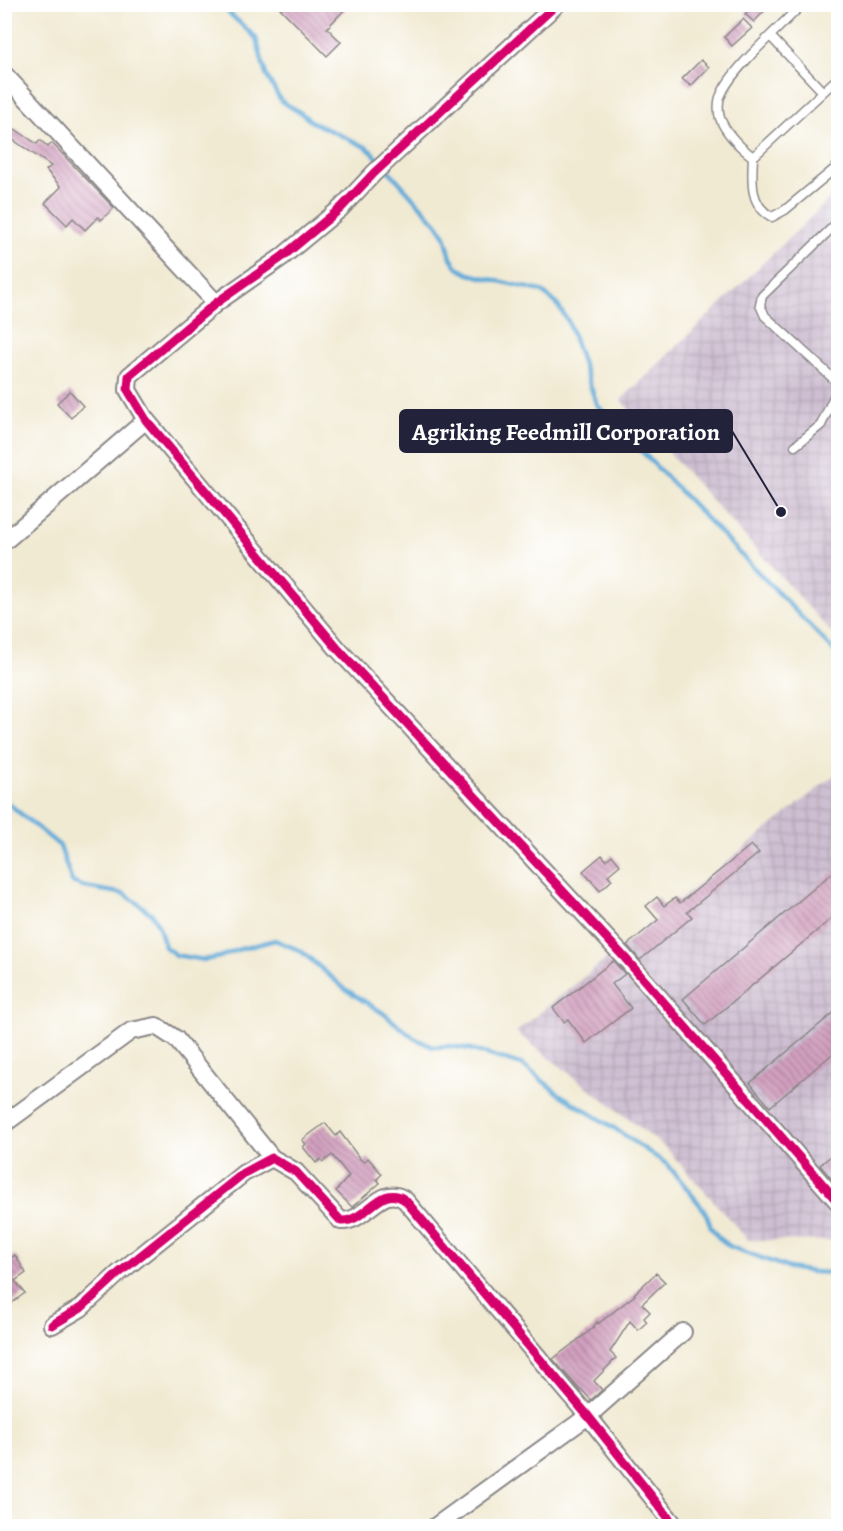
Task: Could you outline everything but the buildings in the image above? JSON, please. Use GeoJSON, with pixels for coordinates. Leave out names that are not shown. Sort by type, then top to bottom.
{"type":"FeatureCollection","features":[{"type":"Feature","properties":{"kind":"street"},"geometry":{"type":"LineString","coordinates":[[556,4],[374,173],[341,208],[290,250],[216,303],[129,376],[128,390],[146,420],[338,648],[625,958],[838,1202]]}},
{"type":"Feature","properties":{"kind":"street"},"geometry":{"type":"LineString","coordinates":[[4,74],[216,303]]}},
{"type":"Feature","properties":{"kind":"street"},"geometry":{"type":"LineString","coordinates":[[4,542],[146,420]]}},
{"type":"Feature","properties":{"kind":"street"},"geometry":{"type":"LineString","coordinates":[[4,1124],[131,1031],[156,1026],[176,1039],[272,1158],[296,1172],[341,1221],[351,1220],[387,1195],[399,1195],[405,1200],[588,1416],[675,1527]]}},
{"type":"Feature","properties":{"kind":"street"},"geometry":{"type":"LineString","coordinates":[[52,1325],[81,1308],[118,1273],[244,1173],[272,1158]]}},
{"type":"Feature","properties":{"kind":"street"},"geometry":{"type":"LineString","coordinates":[[437,1526],[588,1416],[683,1332]]}},
{"type":"Feature","properties":{"kind":"lane"},"geometry":{"type":"LineString","coordinates":[[753,157],[740,147],[719,116],[720,96],[735,72],[802,4]]}},
{"type":"Feature","properties":{"kind":"lane"},"geometry":{"type":"LineString","coordinates":[[771,36],[823,92]]}},
{"type":"Feature","properties":{"kind":"lane"},"geometry":{"type":"LineString","coordinates":[[838,78],[753,157],[754,199],[762,212],[772,217],[785,210],[838,166]]}},
{"type":"Feature","properties":{"kind":"lane"},"geometry":{"type":"LineString","coordinates":[[838,222],[762,296],[760,305],[765,316],[838,383]]}},
{"type":"Feature","properties":{"kind":"lane"},"geometry":{"type":"LineString","coordinates":[[795,446],[822,425],[838,388]]}},
{"type":"Feature","properties":{"kind":"shaded area"},"geometry":{"type":"Polygon","coordinates":[[[838,191],[838,625],[831,632],[621,400],[838,191]]]}},
{"type":"Feature","properties":{"kind":"shaded area"},"geometry":{"type":"Polygon","coordinates":[[[838,772],[838,1241],[748,1240],[666,1148],[516,1032],[838,772]]]}},
{"type":"Feature","properties":{"kind":"waterway"},"geometry":{"type":"LineString","coordinates":[[223,4],[227,11],[256,38],[266,75],[281,101],[312,122],[366,147],[373,153],[437,224],[445,236],[451,258],[458,268],[469,274],[541,291],[556,303],[568,321],[597,405],[838,655]]}},
{"type":"Feature","properties":{"kind":"waterway"},"geometry":{"type":"LineString","coordinates":[[4,800],[60,846],[72,882],[85,887],[125,894],[152,914],[165,947],[176,955],[204,960],[275,940],[301,951],[345,989],[383,1013],[414,1038],[433,1047],[449,1046],[470,1049],[523,1065],[559,1094],[668,1165],[705,1211],[718,1237],[731,1247],[789,1268],[813,1272],[838,1271]]}},
{"type":"Feature","properties":{"kind":"cycle path"},"geometry":{"type":"LineString","coordinates":[[557,4],[374,173],[341,208],[282,257],[216,303],[129,376],[128,390],[146,420],[337,648],[625,958],[838,1202]]}},
{"type":"Feature","properties":{"kind":"cycle path"},"geometry":{"type":"LineString","coordinates":[[52,1325],[81,1308],[119,1273],[244,1173],[272,1158],[296,1172],[341,1221],[358,1216],[381,1199],[396,1196],[405,1200],[588,1416],[675,1526]]}},
{"type":"Feature","properties":{"kind":"place","name":"Agriking Feedmill Corporation"},"geometry":{"type":"Point","coordinates":[781,512]}}]}
